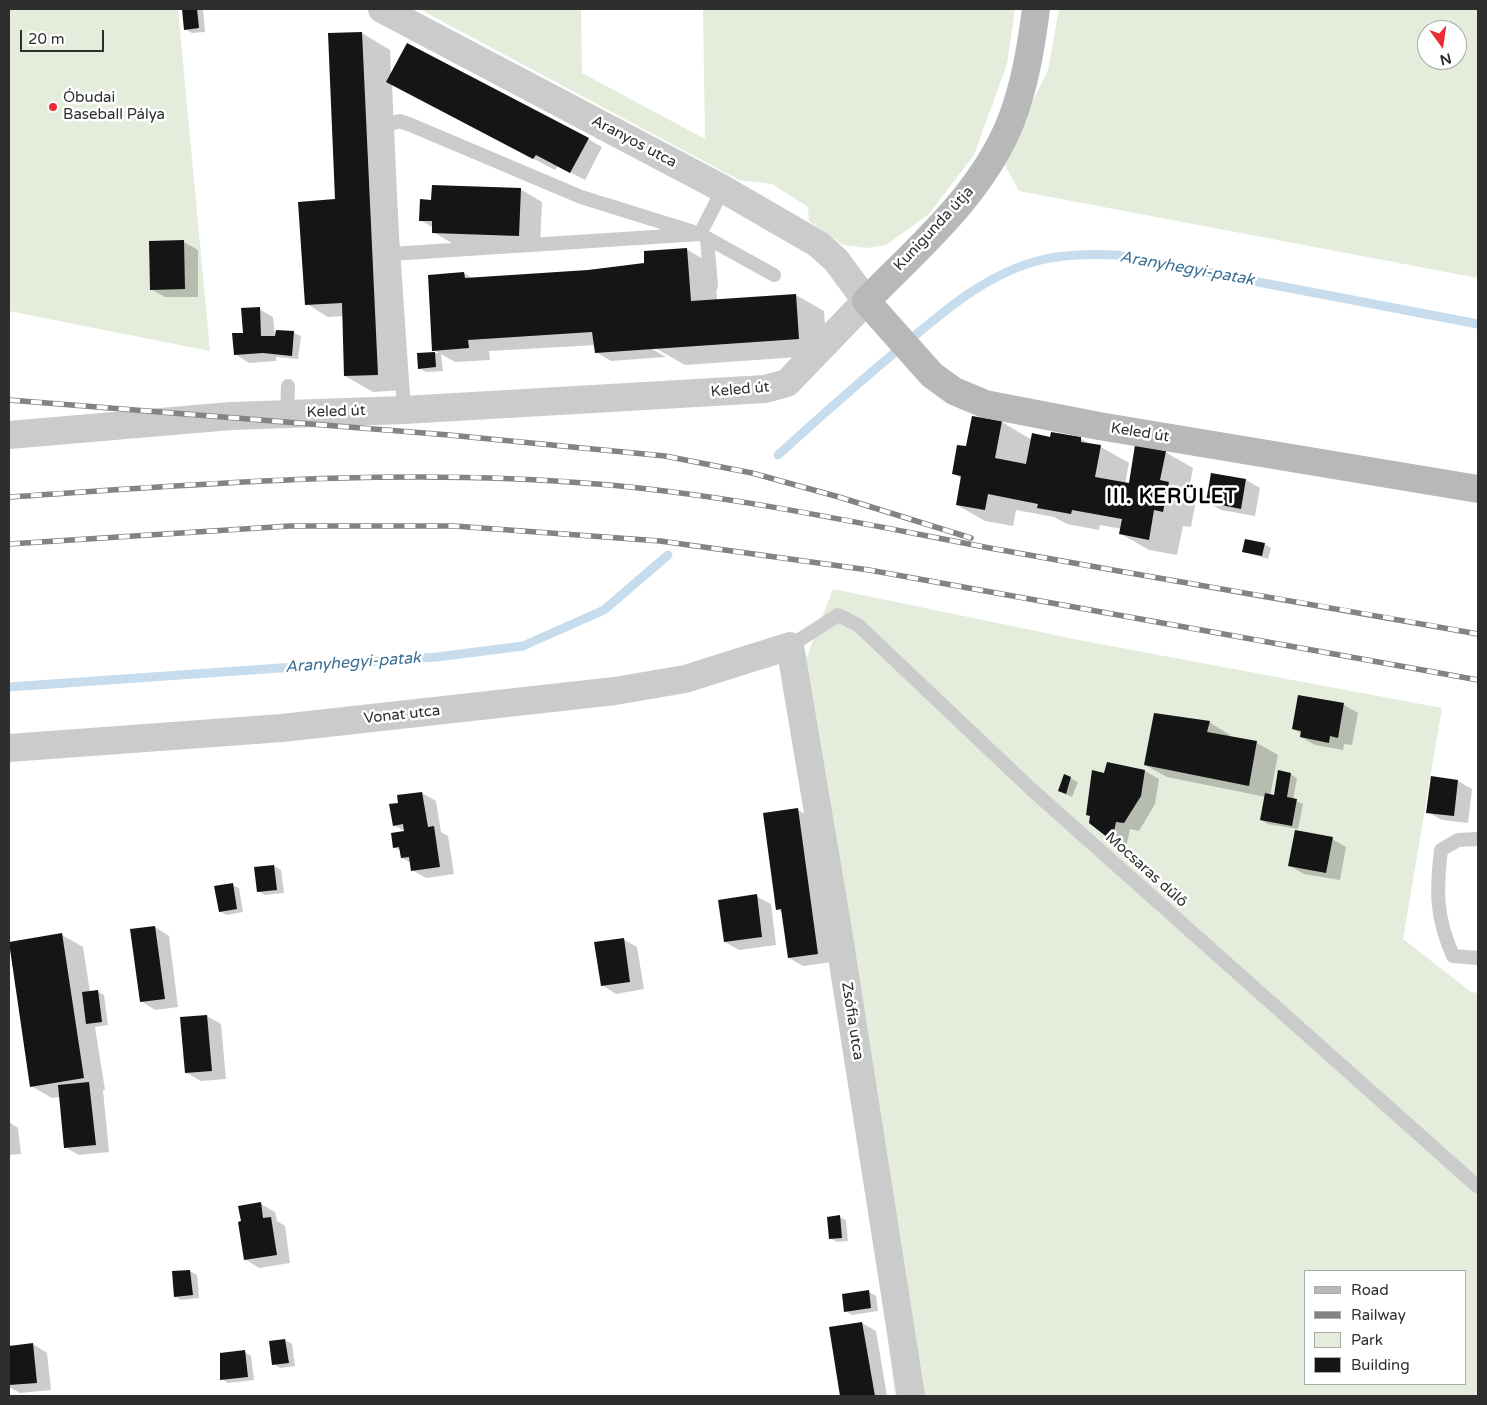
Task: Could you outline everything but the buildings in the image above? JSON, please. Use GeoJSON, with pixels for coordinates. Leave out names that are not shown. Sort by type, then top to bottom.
{"type":"FeatureCollection","features":[{"type":"Feature","properties":{"kind":"street","name":"Aranyos utca"},"geometry":{"type":"LineString","coordinates":[[382,9],[723,189],[818,244],[836,260],[866,301]]}},
{"type":"Feature","properties":{"kind":"street","name":"Kunigunda útja"},"geometry":{"type":"LineString","coordinates":[[866,301],[942,224],[973,187],[992,159],[1011,121],[1019,97],[1028,60],[1036,9]]}},
{"type":"Feature","properties":{"kind":"street","name":"Keled út"},"geometry":{"type":"LineString","coordinates":[[9,435],[221,417],[404,410],[743,391],[780,386],[787,383],[866,301],[929,372],[954,391],[985,404],[1098,426],[1478,489]]}},
{"type":"Feature","properties":{"kind":"street","name":"Vonat utca"},"geometry":{"type":"LineString","coordinates":[[9,748],[282,728],[615,692],[685,679],[790,646]]}},
{"type":"Feature","properties":{"kind":"street","name":"Zsófia utca"},"geometry":{"type":"LineString","coordinates":[[790,646],[838,931],[911,1396]]}},
{"type":"Feature","properties":{"kind":"lane"},"geometry":{"type":"LineString","coordinates":[[404,410],[385,134],[388,125],[399,121],[580,197],[704,237],[774,275]]}},
{"type":"Feature","properties":{"kind":"lane"},"geometry":{"type":"LineString","coordinates":[[711,286],[704,237],[723,189]]}},
{"type":"Feature","properties":{"kind":"lane"},"geometry":{"type":"LineString","coordinates":[[392,254],[704,237]]}},
{"type":"Feature","properties":{"kind":"lane"},"geometry":{"type":"LineString","coordinates":[[287,414],[288,386]]}},
{"type":"Feature","properties":{"kind":"lane","name":"Mocsaras dűlő"},"geometry":{"type":"LineString","coordinates":[[790,646],[838,615],[858,625],[1031,789],[1478,1187]]}},
{"type":"Feature","properties":{"kind":"lane"},"geometry":{"type":"LineString","coordinates":[[1478,839],[1458,840],[1441,850],[1437,882],[1442,929],[1453,956],[1478,958]]}},
{"type":"Feature","properties":{"kind":"green space"},"geometry":{"type":"Polygon","coordinates":[[[9,9],[178,9],[210,351],[9,311],[9,9]]]}},
{"type":"Feature","properties":{"kind":"green space"},"geometry":{"type":"Polygon","coordinates":[[[419,9],[581,9],[582,73],[705,139],[703,9],[1015,9],[1007,64],[974,155],[929,214],[886,245],[867,248],[843,245],[809,221],[808,207],[772,184],[739,180],[419,9]]]}},
{"type":"Feature","properties":{"kind":"green space"},"geometry":{"type":"Polygon","coordinates":[[[1059,9],[1478,9],[1478,278],[1019,191],[1003,162],[1048,70],[1059,9]]]}},
{"type":"Feature","properties":{"kind":"green space"},"geometry":{"type":"Polygon","coordinates":[[[833,589],[1084,641],[1442,708],[1403,939],[1471,992],[1478,993],[1478,1396],[895,1396],[839,957],[797,682],[833,589]]]}},
{"type":"Feature","properties":{"kind":"waterway","name":"Aranyhegyi-patak"},"geometry":{"type":"LineString","coordinates":[[778,455],[872,372],[951,306],[985,283],[1003,274],[1050,258],[1079,255],[1117,255],[1478,324]]}},
{"type":"Feature","properties":{"kind":"waterway","name":"Aranyhegyi-patak"},"geometry":{"type":"LineString","coordinates":[[9,687],[437,657],[523,646],[604,610],[668,555]]}},
{"type":"Feature","properties":{"kind":"railway"},"geometry":{"type":"LineString","coordinates":[[9,400],[449,435],[665,456],[752,473],[839,497],[971,538]]}},
{"type":"Feature","properties":{"kind":"railway"},"geometry":{"type":"LineString","coordinates":[[9,497],[229,483],[376,477],[523,479],[597,484],[699,495],[749,503],[1061,561],[1478,634]]}},
{"type":"Feature","properties":{"kind":"railway"},"geometry":{"type":"LineString","coordinates":[[9,544],[290,526],[454,526],[660,541],[869,570],[1478,680]]}},
{"type":"Feature","properties":{"kind":"place","name":"Óbudai Baseball Pálya"},"geometry":{"type":"Point","coordinates":[53,107]}},
{"type":"Feature","properties":{"kind":"district","name":"III. KERÜLET"},"geometry":{"type":"Point","coordinates":[1172,498]}}]}
